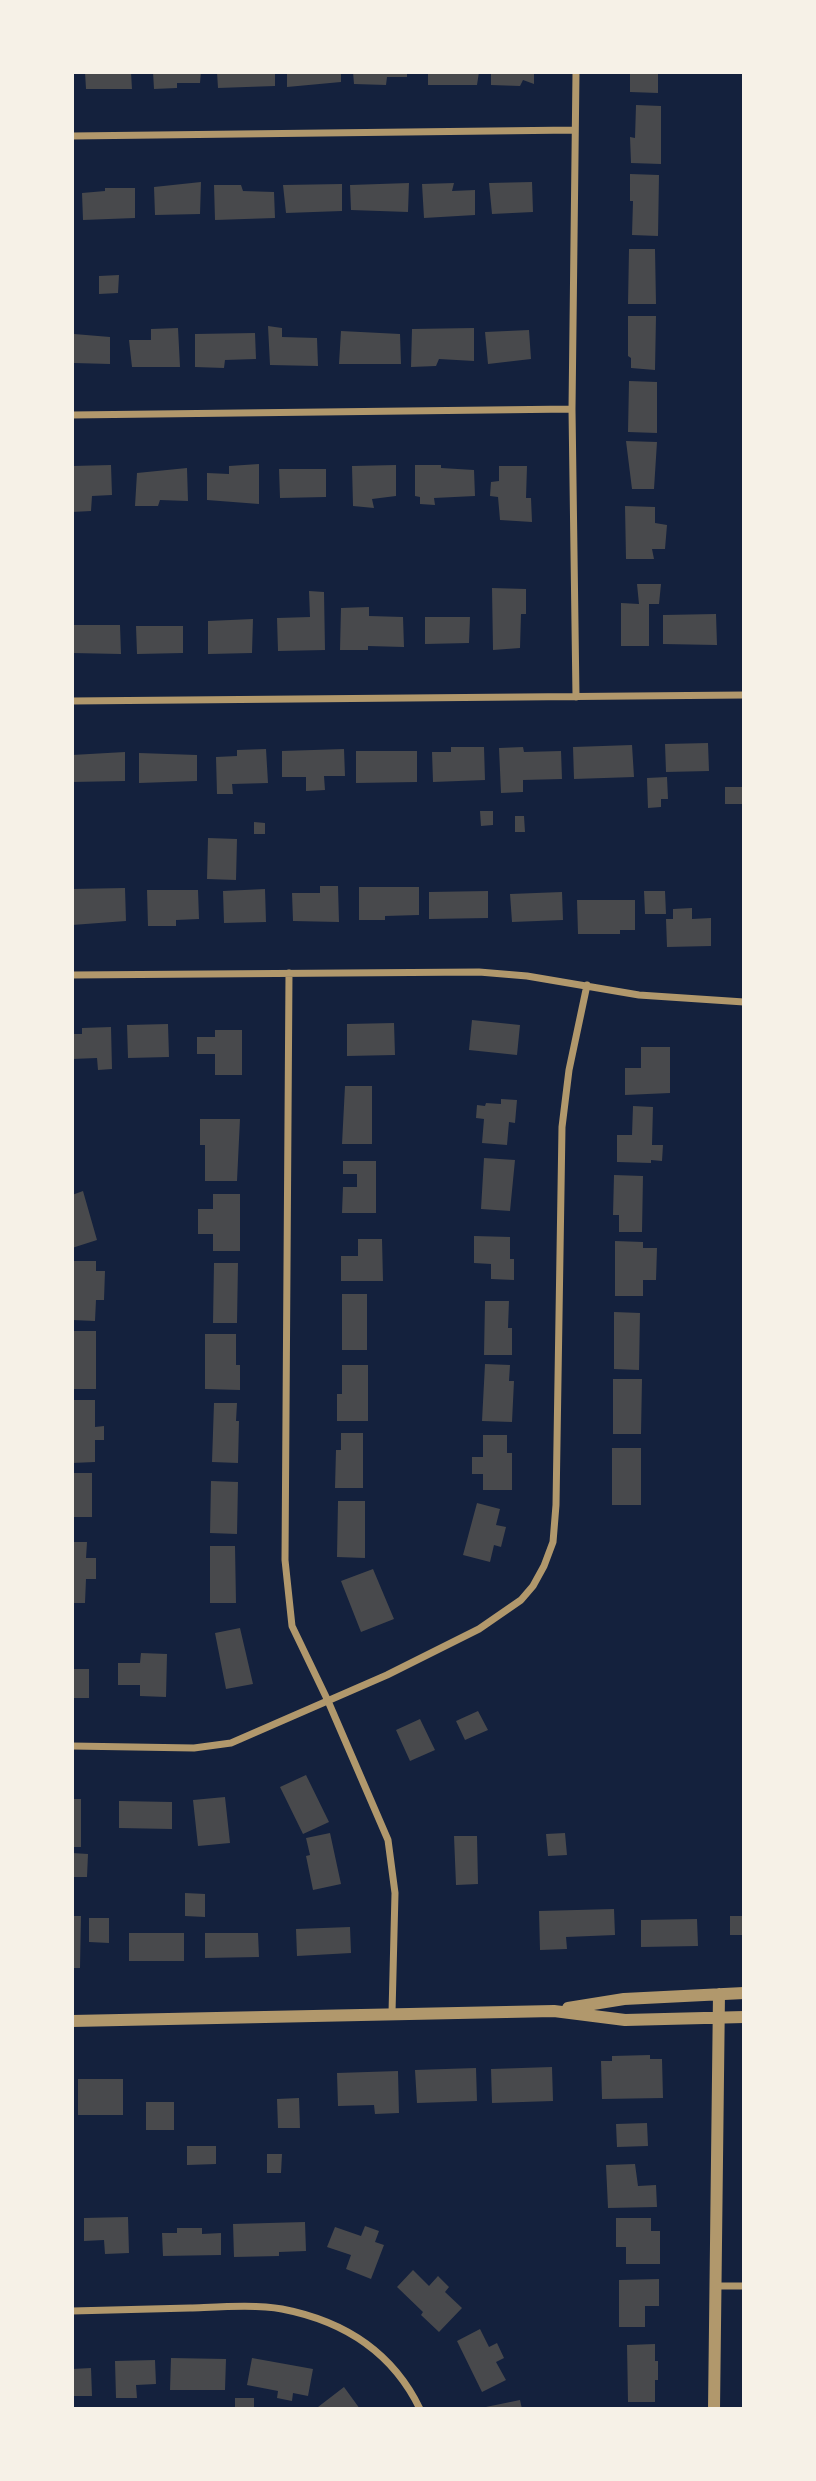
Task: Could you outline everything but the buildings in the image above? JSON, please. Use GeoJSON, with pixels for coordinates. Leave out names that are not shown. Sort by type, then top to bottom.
{"type":"FeatureCollection","features":[{"type":"Feature","properties":{"kind":"street"},"geometry":{"type":"LineString","coordinates":[[576,72],[572,410],[576,697]]}},
{"type":"Feature","properties":{"kind":"street"},"geometry":{"type":"LineString","coordinates":[[72,136],[575,130]]}},
{"type":"Feature","properties":{"kind":"street"},"geometry":{"type":"LineString","coordinates":[[72,415],[572,410]]}},
{"type":"Feature","properties":{"kind":"street"},"geometry":{"type":"LineString","coordinates":[[72,701],[744,695]]}},
{"type":"Feature","properties":{"kind":"street"},"geometry":{"type":"LineString","coordinates":[[72,975],[479,972],[587,985],[639,995],[744,1002]]}},
{"type":"Feature","properties":{"kind":"street"},"geometry":{"type":"LineString","coordinates":[[289,973],[285,1560],[292,1626],[328,1701],[388,1840],[395,1893],[392,2013]]}},
{"type":"Feature","properties":{"kind":"street"},"geometry":{"type":"LineString","coordinates":[[72,1746],[194,1748],[231,1743],[387,1675],[479,1629],[521,1600],[533,1586],[553,1542],[557,1466],[562,1127],[569,1070],[587,985]]}},
{"type":"Feature","properties":{"kind":"street"},"geometry":{"type":"LineString","coordinates":[[554,2011],[624,1999],[744,1993]]}},
{"type":"Feature","properties":{"kind":"street"},"geometry":{"type":"LineString","coordinates":[[714,2409],[719,1994]]}},
{"type":"Feature","properties":{"kind":"street"},"geometry":{"type":"LineString","coordinates":[[72,2021],[554,2011],[625,2020],[744,2017]]}},
{"type":"Feature","properties":{"kind":"street"},"geometry":{"type":"LineString","coordinates":[[716,2286],[744,2286]]}},
{"type":"Feature","properties":{"kind":"street"},"geometry":{"type":"LineString","coordinates":[[72,2311],[280,2308],[312,2317],[346,2330],[374,2348],[412,2393],[420,2409]]}}]}
